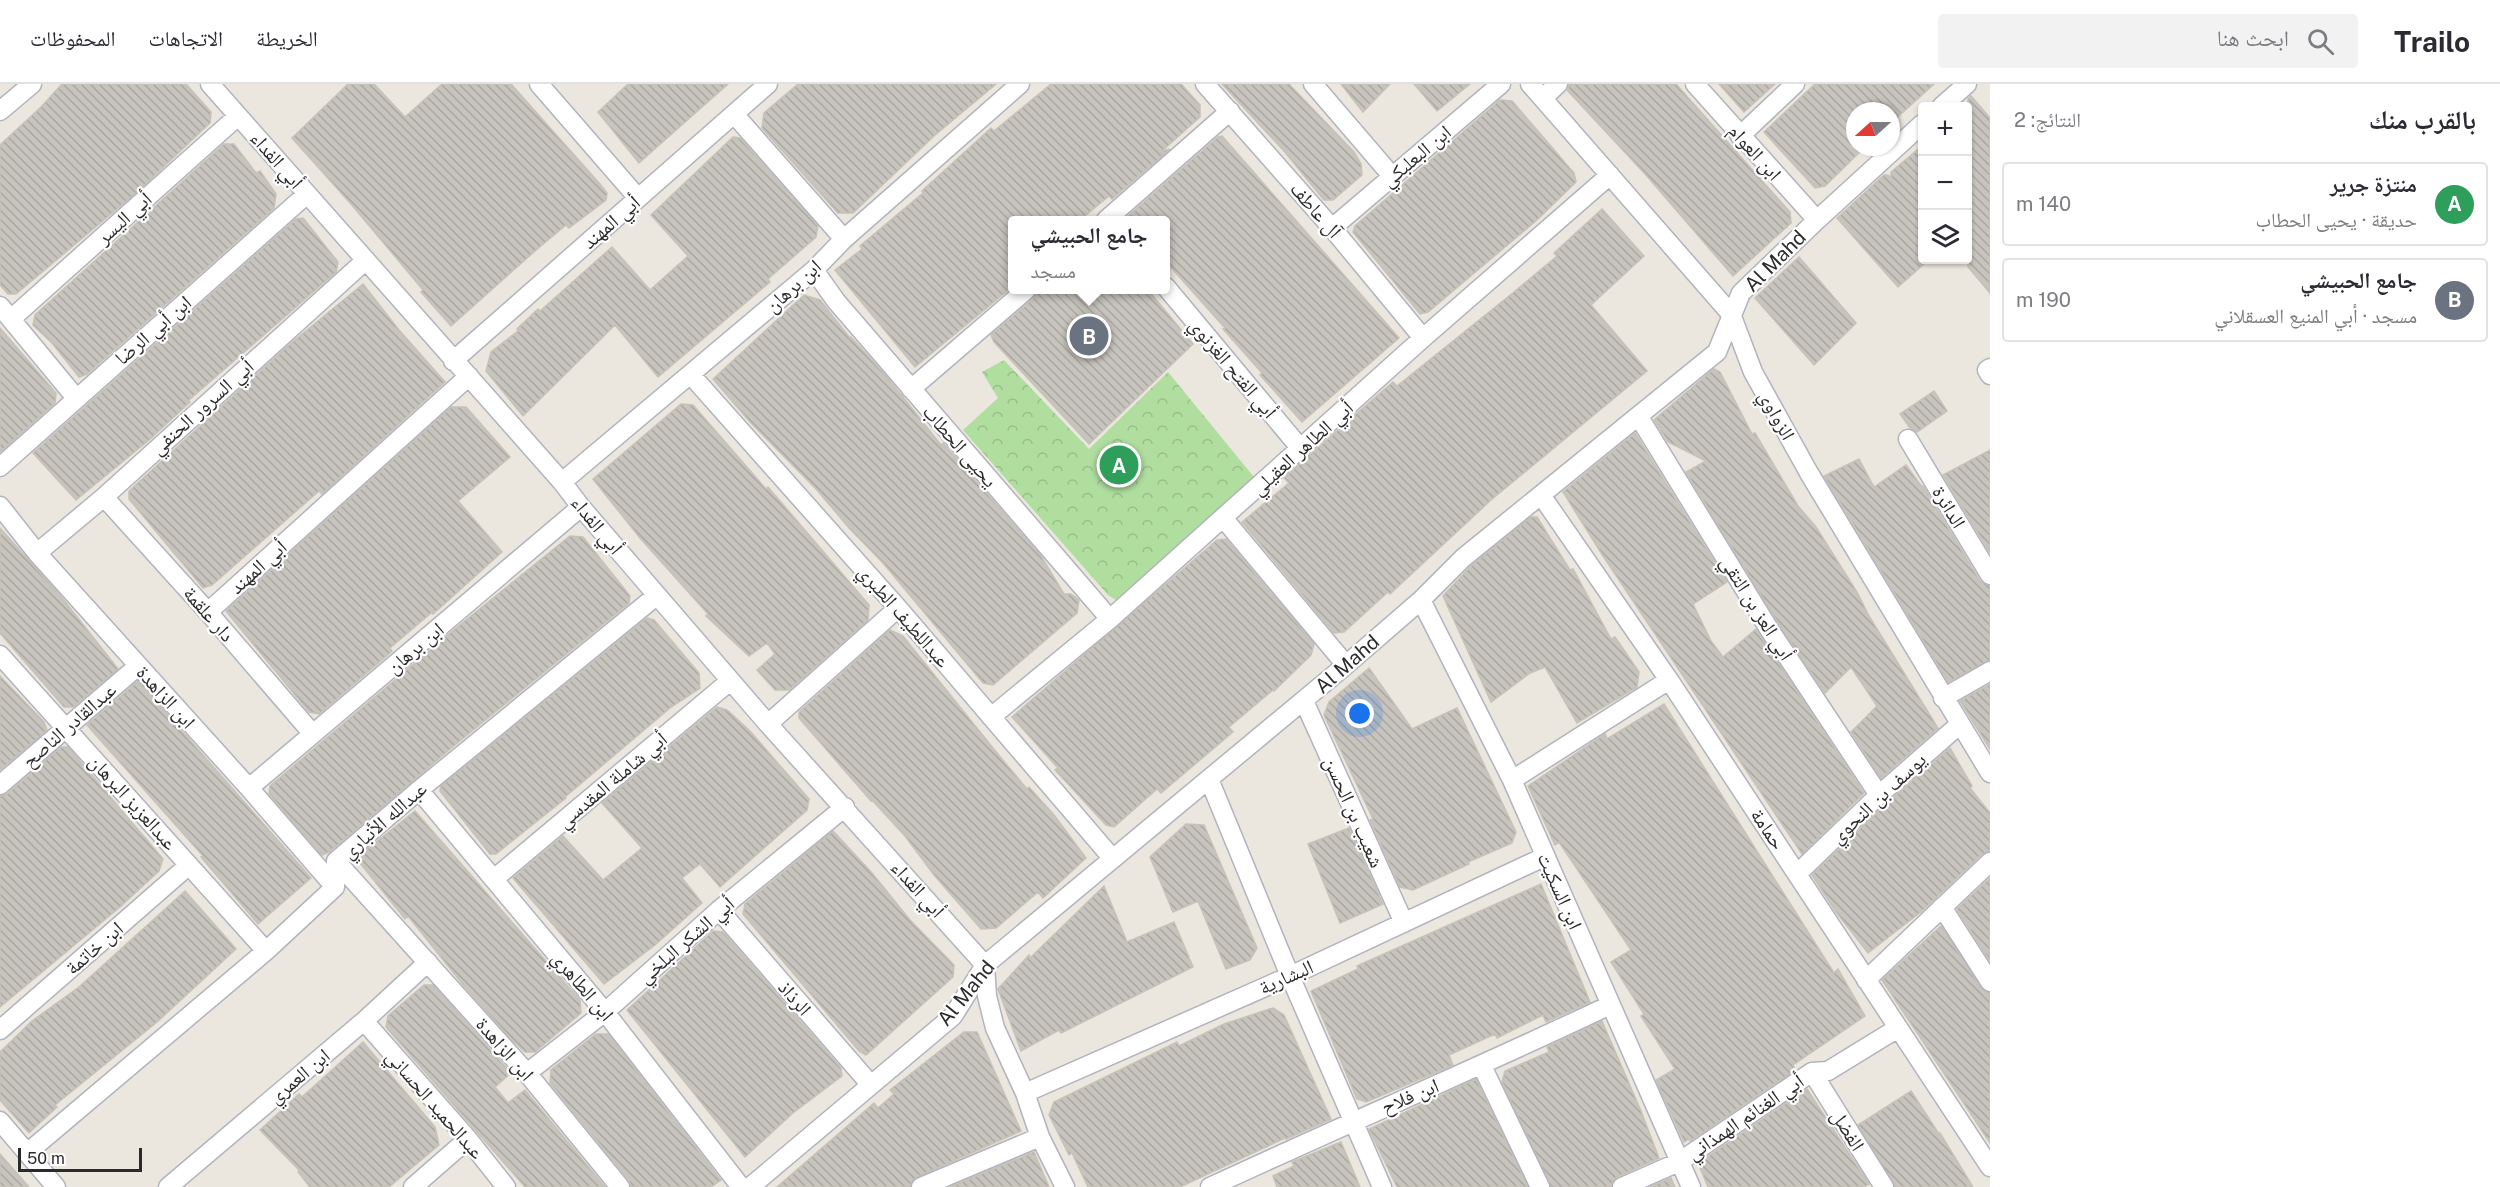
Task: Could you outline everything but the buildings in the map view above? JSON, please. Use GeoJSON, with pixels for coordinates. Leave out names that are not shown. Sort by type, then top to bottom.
{"type":"FeatureCollection","features":[{"type":"Feature","properties":{"kind":"street"},"geometry":{"type":"LineString","coordinates":[[0,111],[32,84]]}},
{"type":"Feature","properties":{"kind":"street","name":"أبي الفداء"},"geometry":{"type":"LineString","coordinates":[[210,84],[562,482],[580,507],[730,681],[986,965]]}},
{"type":"Feature","properties":{"kind":"street"},"geometry":{"type":"LineString","coordinates":[[539,84],[638,198]]}},
{"type":"Feature","properties":{"kind":"street","name":"أبي المهند"},"geometry":{"type":"LineString","coordinates":[[453,361],[768,84]]}},
{"type":"Feature","properties":{"kind":"street","name":"ابن برهان"},"geometry":{"type":"LineString","coordinates":[[562,482],[692,375],[814,270],[844,239],[1020,84]]}},
{"type":"Feature","properties":{"kind":"street","name":"آل عاطف"},"geometry":{"type":"LineString","coordinates":[[1205,84],[1332,228],[1423,338]]}},
{"type":"Feature","properties":{"kind":"street"},"geometry":{"type":"LineString","coordinates":[[1313,84],[1392,176]]}},
{"type":"Feature","properties":{"kind":"street","name":"ابن البعلبكي"},"geometry":{"type":"LineString","coordinates":[[1332,228],[1501,84]]}},
{"type":"Feature","properties":{"kind":"street","name":"الزواوي"},"geometry":{"type":"LineString","coordinates":[[1530,84],[1731,314],[1753,372],[1809,473],[1990,773]]}},
{"type":"Feature","properties":{"kind":"street"},"geometry":{"type":"LineString","coordinates":[[1543,98],[1558,84]]}},
{"type":"Feature","properties":{"kind":"street","name":"ابن العوام"},"geometry":{"type":"LineString","coordinates":[[1695,84],[1817,220]]}},
{"type":"Feature","properties":{"kind":"street"},"geometry":{"type":"LineString","coordinates":[[1740,136],[1795,84]]}},
{"type":"Feature","properties":{"kind":"street"},"geometry":{"type":"LineString","coordinates":[[1947,102],[1967,84]]}},
{"type":"Feature","properties":{"kind":"street"},"geometry":{"type":"LineString","coordinates":[[1112,216],[1230,111]]}},
{"type":"Feature","properties":{"kind":"street"},"geometry":{"type":"LineString","coordinates":[[734,114],[844,239]]}},
{"type":"Feature","properties":{"kind":"street","name":"أبي اليسر"},"geometry":{"type":"LineString","coordinates":[[6,313],[238,116]]}},
{"type":"Feature","properties":{"kind":"street","name":"Al Mahd"},"geometry":{"type":"LineString","coordinates":[[750,1187],[952,1016],[986,965],[1304,701],[1421,600],[1463,558],[1717,352],[1741,293],[1918,129]]}},
{"type":"Feature","properties":{"kind":"street","name":"أبي الطاهر العقيلي"},"geometry":{"type":"LineString","coordinates":[[991,717],[1110,619],[1423,338],[1610,175]]}},
{"type":"Feature","properties":{"kind":"street","name":"ابن أبي الرضا"},"geometry":{"type":"LineString","coordinates":[[0,467],[307,194]]}},
{"type":"Feature","properties":{"kind":"street","name":"أبي السرور الحنفي"},"geometry":{"type":"LineString","coordinates":[[37,553],[104,497],[366,260]]}},
{"type":"Feature","properties":{"kind":"street","name":"يحيى الحطاب"},"geometry":{"type":"LineString","coordinates":[[814,270],[836,301],[1110,619]]}},
{"type":"Feature","properties":{"kind":"street","name":"أبي الفتح الغزنوي"},"geometry":{"type":"LineString","coordinates":[[1170,292],[1301,449]]}},
{"type":"Feature","properties":{"kind":"street"},"geometry":{"type":"LineString","coordinates":[[911,389],[1021,294]]}},
{"type":"Feature","properties":{"kind":"street"},"geometry":{"type":"LineString","coordinates":[[6,313],[76,398]]}},
{"type":"Feature","properties":{"kind":"street","name":"عبداللطيف الطبري"},"geometry":{"type":"LineString","coordinates":[[692,375],[898,608],[1113,859]]}},
{"type":"Feature","properties":{"kind":"street","name":"أبي المهند"},"geometry":{"type":"LineString","coordinates":[[208,612],[469,376]]}},
{"type":"Feature","properties":{"kind":"street","name":"أبي العز بن التقي"},"geometry":{"type":"LineString","coordinates":[[1639,417],[1769,629],[1879,795]]}},
{"type":"Feature","properties":{"kind":"street","name":"الدائرة"},"geometry":{"type":"LineString","coordinates":[[1908,439],[1990,575]]}},
{"type":"Feature","properties":{"kind":"street","name":"حمامة"},"geometry":{"type":"LineString","coordinates":[[1541,495],[1669,680],[1798,873],[1990,1167]]}},
{"type":"Feature","properties":{"kind":"street","name":"دار علقمة"},"geometry":{"type":"LineString","coordinates":[[104,497],[208,612],[312,734]]}},
{"type":"Feature","properties":{"kind":"street","name":"ابن الزاهدة"},"geometry":{"type":"LineString","coordinates":[[0,506],[37,553],[335,887]]}},
{"type":"Feature","properties":{"kind":"street","name":"ابن برهان"},"geometry":{"type":"LineString","coordinates":[[249,788],[512,568],[580,507]]}},
{"type":"Feature","properties":{"kind":"street"},"geometry":{"type":"LineString","coordinates":[[1224,519],[1346,665]]}},
{"type":"Feature","properties":{"kind":"street","name":"عبدالله الأنباري"},"geometry":{"type":"LineString","coordinates":[[335,887],[336,861],[656,596]]}},
{"type":"Feature","properties":{"kind":"street","name":"ابن السكيت"},"geometry":{"type":"LineString","coordinates":[[1421,600],[1512,780],[1690,1187]]}},
{"type":"Feature","properties":{"kind":"street"},"geometry":{"type":"LineString","coordinates":[[768,724],[898,608]]}},
{"type":"Feature","properties":{"kind":"street","name":"عبدالعزيز البرهان"},"geometry":{"type":"LineString","coordinates":[[0,655],[266,951]]}},
{"type":"Feature","properties":{"kind":"street","name":"عبدالقادر الناصح"},"geometry":{"type":"LineString","coordinates":[[0,785],[138,666]]}},
{"type":"Feature","properties":{"kind":"street"},"geometry":{"type":"LineString","coordinates":[[1943,698],[1990,671]]}},
{"type":"Feature","properties":{"kind":"street"},"geometry":{"type":"LineString","coordinates":[[1512,780],[1669,680]]}},
{"type":"Feature","properties":{"kind":"street","name":"أبي شاملة المقدسي"},"geometry":{"type":"LineString","coordinates":[[494,879],[730,681]]}},
{"type":"Feature","properties":{"kind":"street","name":"شعيب بن الحسن"},"geometry":{"type":"LineString","coordinates":[[1304,701],[1404,924]]}},
{"type":"Feature","properties":{"kind":"street","name":"يوسف بن النحوي"},"geometry":{"type":"LineString","coordinates":[[1798,873],[1879,795],[1960,724]]}},
{"type":"Feature","properties":{"kind":"street"},"geometry":{"type":"LineString","coordinates":[[1209,779],[1290,976],[1382,1187]]}},
{"type":"Feature","properties":{"kind":"street","name":"ابن الطاهري"},"geometry":{"type":"LineString","coordinates":[[419,790],[606,1012],[741,1187]]}},
{"type":"Feature","properties":{"kind":"street","name":"أبي الشكر البلخي"},"geometry":{"type":"LineString","coordinates":[[527,1073],[606,1012],[719,910],[845,807]]}},
{"type":"Feature","properties":{"kind":"street","name":"البشارية"},"geometry":{"type":"LineString","coordinates":[[1025,1093],[1290,976],[1545,857]]}},
{"type":"Feature","properties":{"kind":"street","name":"ابن الزاهدة"},"geometry":{"type":"LineString","coordinates":[[336,861],[527,1073],[620,1187]]}},
{"type":"Feature","properties":{"kind":"street"},"geometry":{"type":"LineString","coordinates":[[1866,980],[1990,862]]}},
{"type":"Feature","properties":{"kind":"street","name":"ابن خاتمة"},"geometry":{"type":"LineString","coordinates":[[0,1030],[189,865]]}},
{"type":"Feature","properties":{"kind":"street"},"geometry":{"type":"LineString","coordinates":[[27,1154],[266,951],[335,887]]}},
{"type":"Feature","properties":{"kind":"street"},"geometry":{"type":"LineString","coordinates":[[1942,907],[1990,982]]}},
{"type":"Feature","properties":{"kind":"street","name":"الرذاذ"},"geometry":{"type":"LineString","coordinates":[[719,910],[872,1085]]}},
{"type":"Feature","properties":{"kind":"street","name":"ابن العمري"},"geometry":{"type":"LineString","coordinates":[[168,1187],[364,1021],[428,962]]}},
{"type":"Feature","properties":{"kind":"street"},"geometry":{"type":"LineString","coordinates":[[986,965],[987,996],[995,1028],[1025,1093],[1041,1137],[1065,1187]]}},
{"type":"Feature","properties":{"kind":"street","name":"ابن فلاح"},"geometry":{"type":"LineString","coordinates":[[1210,1187],[1352,1121],[1482,1066],[1610,1005]]}},
{"type":"Feature","properties":{"kind":"street","name":"عبدالحميد الحساني"},"geometry":{"type":"LineString","coordinates":[[364,1021],[468,1139],[506,1187]]}},
{"type":"Feature","properties":{"kind":"street","name":"أبي الغنائم الهمذاني"},"geometry":{"type":"LineString","coordinates":[[1622,1187],[1679,1162],[1812,1072],[1828,1071],[1898,1028]]}},
{"type":"Feature","properties":{"kind":"street"},"geometry":{"type":"LineString","coordinates":[[1482,1066],[1540,1187]]}},
{"type":"Feature","properties":{"kind":"street","name":"الفضل"},"geometry":{"type":"LineString","coordinates":[[1812,1072],[1884,1187]]}},
{"type":"Feature","properties":{"kind":"street"},"geometry":{"type":"LineString","coordinates":[[0,1121],[56,1187]]}},
{"type":"Feature","properties":{"kind":"street"},"geometry":{"type":"LineString","coordinates":[[921,1187],[1041,1137]]}},
{"type":"Feature","properties":{"kind":"street"},"geometry":{"type":"LineString","coordinates":[[412,1187],[468,1139]]}},
{"type":"Feature","properties":{"kind":"green space"},"geometry":{"type":"Polygon","coordinates":[[[1004,360],[1089,449],[1168,372],[1258,482],[1119,602],[1108,595],[963,430],[998,398],[982,372],[1004,360]]]}},
{"type":"Feature","properties":{"kind":"place","name":"جامع الحبيشي"},"geometry":{"type":"Point","coordinates":[1089,336]}},
{"type":"Feature","properties":{"kind":"place","name":"منتزة جرير"},"geometry":{"type":"Point","coordinates":[1119,465]}}]}
